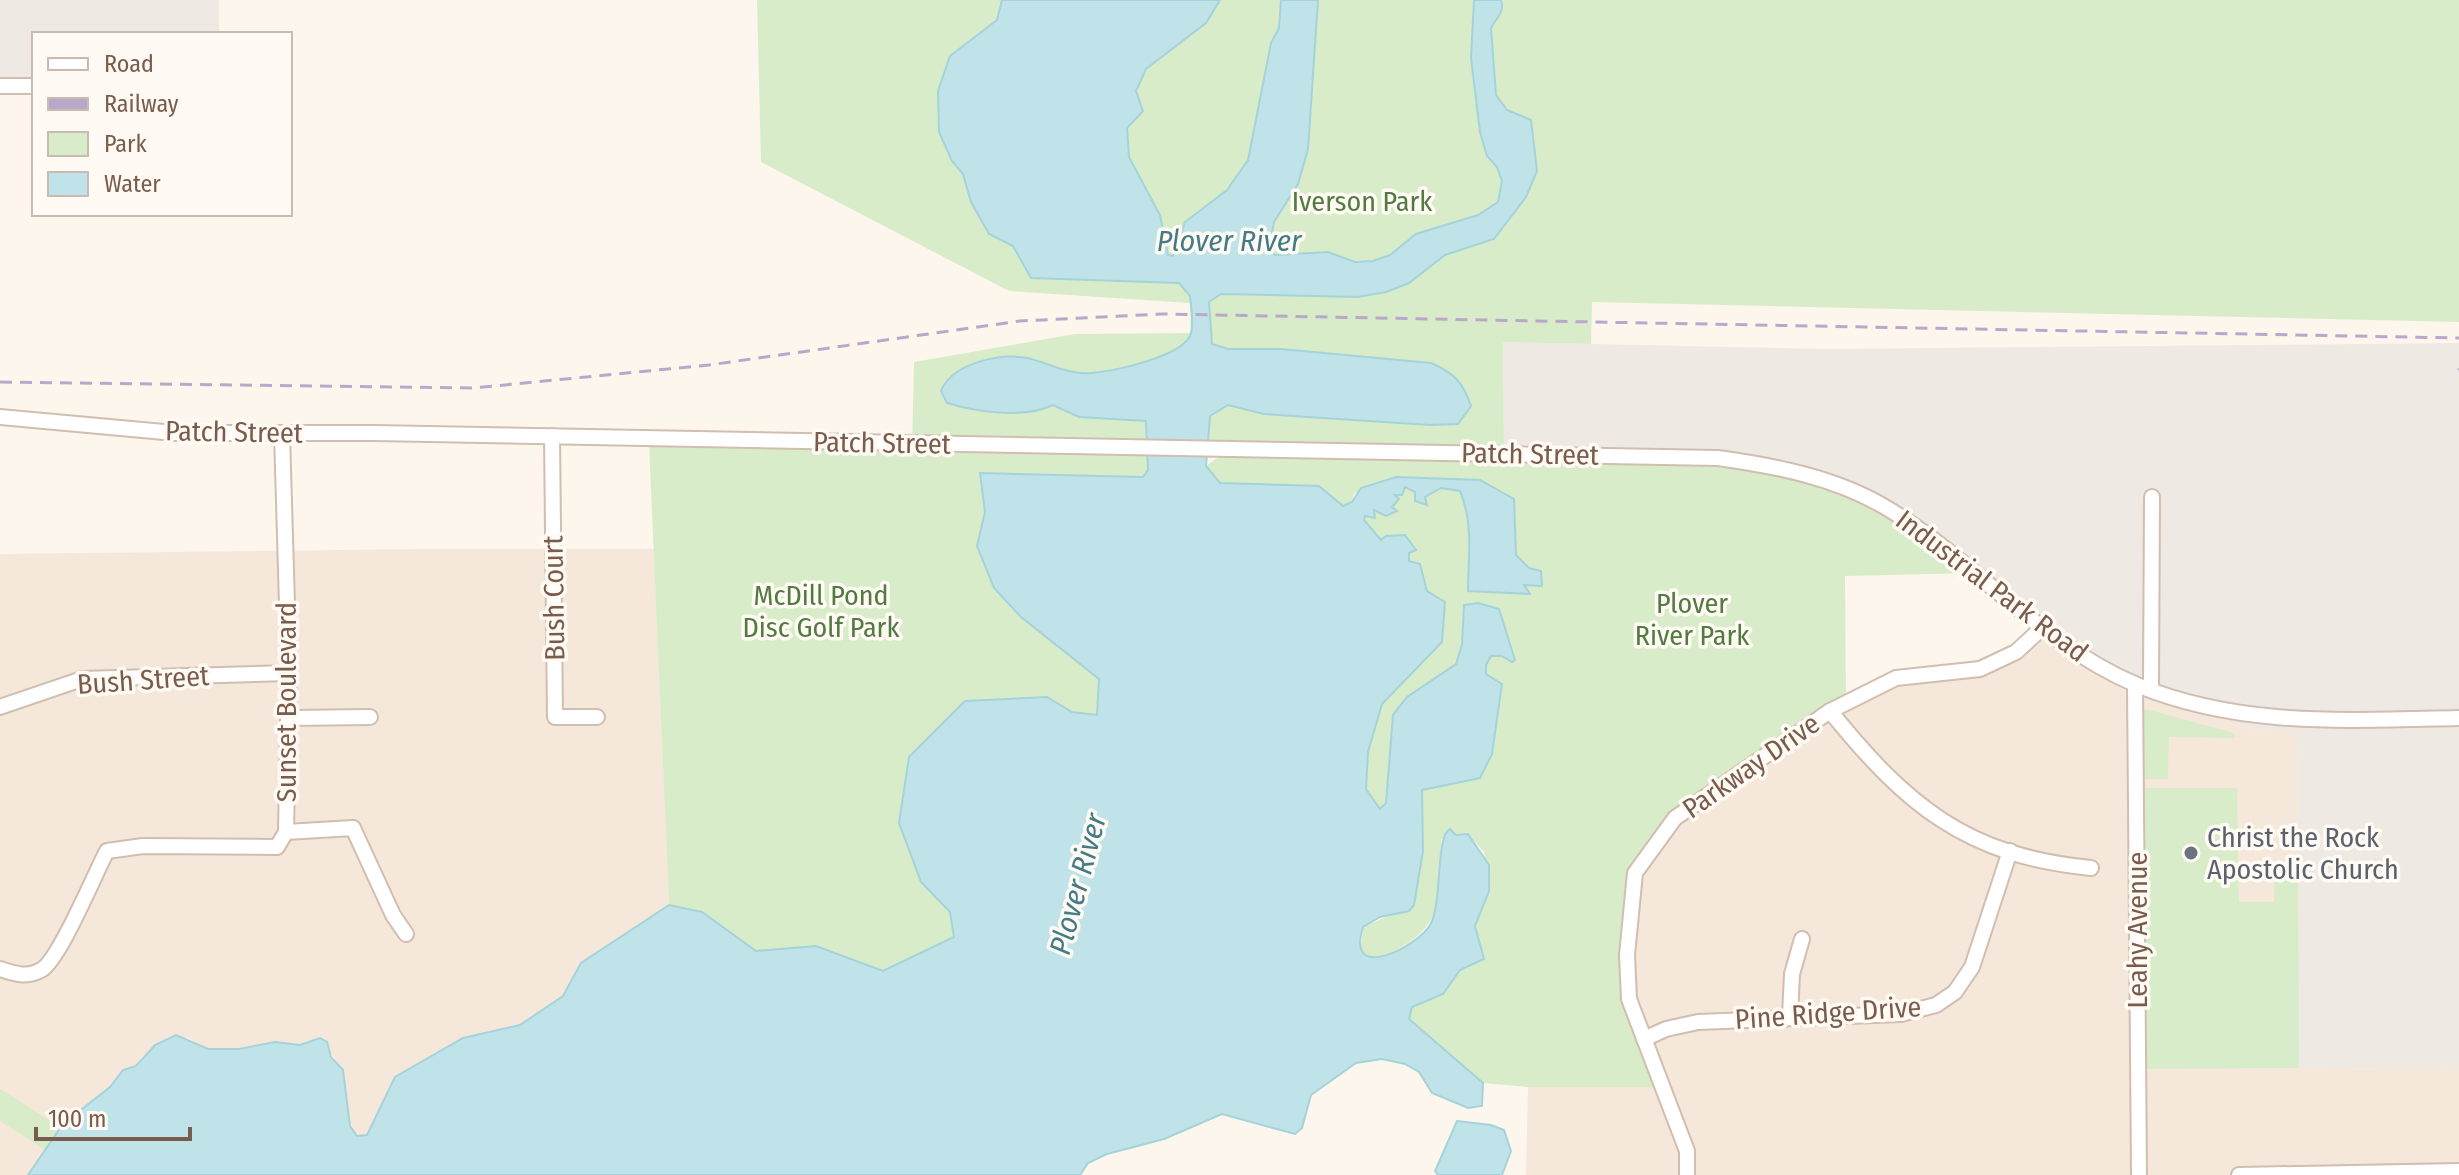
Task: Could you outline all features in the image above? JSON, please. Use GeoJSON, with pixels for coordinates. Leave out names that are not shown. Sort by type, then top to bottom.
{"type":"FeatureCollection","features":[{"type":"Feature","properties":{"kind":"street"},"geometry":{"type":"LineString","coordinates":[[0,86],[32,86]]}},
{"type":"Feature","properties":{"kind":"street","name":"Patch Street"},"geometry":{"type":"LineString","coordinates":[[0,417],[147,431],[1718,458],[1764,464]]}},
{"type":"Feature","properties":{"kind":"street","name":"Sunset Boulevard"},"geometry":{"type":"LineString","coordinates":[[282,434],[289,673],[286,832],[353,828],[406,934]]}},
{"type":"Feature","properties":{"kind":"street","name":"Bush Court"},"geometry":{"type":"LineString","coordinates":[[552,436],[555,717],[597,717]]}},
{"type":"Feature","properties":{"kind":"street","name":"Industrial Park Road"},"geometry":{"type":"LineString","coordinates":[[1764,464],[1833,484],[1884,506],[1951,553],[2042,628],[2078,653],[2135,684],[2194,704],[2283,720],[2459,718]]}},
{"type":"Feature","properties":{"kind":"street"},"geometry":{"type":"LineString","coordinates":[[2151,689],[2152,497]]}},
{"type":"Feature","properties":{"kind":"street","name":"Parkway Drive"},"geometry":{"type":"LineString","coordinates":[[1687,1175],[1687,1151],[1629,999],[1635,873],[1675,818],[1830,711],[1896,678],[1980,669],[2016,652],[2042,628]]}},
{"type":"Feature","properties":{"kind":"street","name":"Bush Street"},"geometry":{"type":"LineString","coordinates":[[0,707],[82,679],[289,673]]}},
{"type":"Feature","properties":{"kind":"street","name":"Leahy Avenue"},"geometry":{"type":"LineString","coordinates":[[2135,684],[2139,1175]]}},
{"type":"Feature","properties":{"kind":"street"},"geometry":{"type":"LineString","coordinates":[[1830,711],[1876,768],[1945,824],[2010,851],[2041,860],[2091,868]]}},
{"type":"Feature","properties":{"kind":"street"},"geometry":{"type":"LineString","coordinates":[[289,718],[370,717]]}},
{"type":"Feature","properties":{"kind":"street"},"geometry":{"type":"LineString","coordinates":[[0,969],[24,976],[44,969],[61,944],[107,851],[143,846],[277,847],[286,832]]}},
{"type":"Feature","properties":{"kind":"street","name":"Pine Ridge Drive"},"geometry":{"type":"LineString","coordinates":[[1644,1039],[1666,1029],[1698,1022],[1901,1014],[1946,999],[1965,980],[1972,967],[2010,851]]}},
{"type":"Feature","properties":{"kind":"street"},"geometry":{"type":"LineString","coordinates":[[1790,1016],[1792,974],[1802,939]]}},
{"type":"Feature","properties":{"kind":"street"},"geometry":{"type":"LineString","coordinates":[[2239,1175],[2459,1171]]}},
{"type":"Feature","properties":{"kind":"shaded area"},"geometry":{"type":"Polygon","coordinates":[[[0,0],[219,0],[219,32],[32,32],[32,82],[0,81],[0,0]]]}},
{"type":"Feature","properties":{"kind":"shaded area"},"geometry":{"type":"Polygon","coordinates":[[[1503,342],[1829,349],[2459,343],[2459,1069],[2299,1068],[2297,733],[2250,728],[2170,702],[2078,653],[1976,573],[1504,453],[1503,342]]]}},
{"type":"Feature","properties":{"kind":"shaded area"},"geometry":{"type":"Polygon","coordinates":[[[654,549],[669,905],[581,962],[563,996],[520,1025],[463,1038],[378,1110],[368,1135],[357,1136],[350,1126],[343,1070],[320,1038],[300,1045],[275,1042],[239,1049],[208,1049],[188,1038],[142,1056],[136,1066],[123,1070],[110,1087],[63,1124],[28,1175],[0,1175],[0,554],[654,549]]]}},
{"type":"Feature","properties":{"kind":"shaded area"},"geometry":{"type":"Polygon","coordinates":[[[2042,628],[2250,728],[2297,732],[2300,1068],[2459,1069],[2459,1175],[1526,1175],[1528,1087],[1662,1087],[1629,999],[1635,873],[1675,818],[1830,711],[1896,678],[1980,669],[2042,628]]]}},
{"type":"Feature","properties":{"kind":"green space"},"geometry":{"type":"Polygon","coordinates":[[[757,0],[2459,0],[2459,322],[1592,302],[1591,344],[1503,342],[1504,453],[1718,458],[1846,488],[1976,573],[1845,576],[1846,702],[1675,818],[1635,873],[1628,977],[1663,1087],[1528,1087],[1483,1083],[1409,1019],[1412,1007],[1443,994],[1460,970],[1484,959],[1475,926],[1489,891],[1484,852],[1468,834],[1441,839],[1440,891],[1432,918],[1423,930],[1411,941],[1380,957],[1369,956],[1361,950],[1363,927],[1414,905],[1423,851],[1422,790],[1480,777],[1485,665],[1491,656],[1514,660],[1503,621],[1464,605],[1462,645],[1456,664],[1407,697],[1393,715],[1386,803],[1380,810],[1366,790],[1368,752],[1382,704],[1394,689],[1427,591],[1420,564],[1409,562],[1409,553],[1415,550],[1405,535],[1386,536],[1381,540],[1364,520],[1365,516],[1374,516],[1374,510],[1386,515],[1396,510],[1392,507],[1394,495],[1405,487],[1424,497],[1441,488],[1460,491],[1470,531],[1468,571],[1484,590],[1528,592],[1523,588],[1528,585],[1529,568],[1516,555],[1513,499],[1396,477],[1354,494],[1352,502],[1343,506],[1319,486],[1220,483],[1206,466],[1223,454],[1147,454],[1148,470],[1143,477],[980,473],[985,512],[977,546],[994,587],[1021,617],[1099,679],[1097,715],[1072,712],[1047,697],[921,882],[950,912],[955,937],[883,971],[816,946],[756,951],[702,912],[669,905],[649,443],[912,448],[914,362],[1075,334],[1191,333],[1190,303],[1009,291],[761,162],[757,0]]]}},
{"type":"Feature","properties":{"kind":"green space"},"geometry":{"type":"Polygon","coordinates":[[[2146,709],[2234,733],[2235,738],[2169,737],[2168,779],[2141,779],[2142,712],[2146,709]]]}},
{"type":"Feature","properties":{"kind":"green space"},"geometry":{"type":"Polygon","coordinates":[[[2141,788],[2237,788],[2239,902],[2274,902],[2275,873],[2298,873],[2299,1068],[2143,1069],[2141,788]]]}},
{"type":"Feature","properties":{"kind":"green space"},"geometry":{"type":"Polygon","coordinates":[[[0,1089],[60,1127],[45,1150],[0,1121],[0,1089]]]}},
{"type":"Feature","properties":{"kind":"water","name":"Plover River"},"geometry":{"type":"Polygon","coordinates":[[[1002,0],[1220,0],[1206,23],[1146,69],[1136,91],[1143,111],[1127,128],[1129,157],[1160,215],[1168,255],[1173,256],[1185,222],[1227,190],[1248,160],[1271,43],[1279,28],[1281,0],[1318,0],[1308,149],[1298,184],[1274,222],[1269,249],[1275,255],[1328,252],[1355,262],[1373,261],[1390,255],[1416,234],[1478,215],[1498,202],[1502,181],[1497,167],[1487,156],[1480,132],[1471,58],[1474,0],[1501,0],[1501,12],[1491,28],[1496,95],[1507,110],[1531,120],[1537,171],[1526,197],[1494,239],[1445,255],[1409,283],[1386,292],[1358,297],[1221,294],[1209,302],[1212,344],[1228,349],[1281,349],[1431,363],[1457,379],[1471,406],[1458,424],[1430,425],[1264,414],[1228,405],[1210,416],[1206,466],[1220,483],[1319,486],[1343,506],[1352,502],[1361,488],[1396,477],[1480,480],[1514,499],[1516,555],[1529,568],[1541,571],[1542,586],[1524,585],[1530,594],[1468,591],[1469,528],[1460,491],[1441,488],[1425,497],[1427,505],[1415,501],[1415,492],[1405,487],[1402,495],[1395,495],[1399,499],[1392,507],[1397,511],[1386,516],[1374,510],[1375,518],[1365,516],[1364,520],[1381,540],[1386,536],[1405,535],[1416,550],[1409,553],[1409,561],[1420,564],[1427,591],[1445,602],[1442,642],[1382,704],[1368,752],[1366,789],[1380,809],[1386,803],[1393,715],[1407,697],[1456,664],[1462,645],[1464,605],[1478,603],[1499,609],[1515,660],[1512,662],[1502,656],[1491,656],[1486,665],[1486,674],[1502,684],[1492,754],[1480,778],[1422,790],[1423,851],[1414,905],[1409,911],[1380,917],[1363,927],[1360,944],[1364,954],[1385,956],[1423,934],[1434,915],[1445,834],[1450,829],[1456,835],[1468,834],[1489,865],[1489,891],[1475,926],[1484,959],[1460,970],[1443,994],[1412,1007],[1409,1019],[1483,1083],[1482,1106],[1468,1108],[1432,1093],[1419,1072],[1405,1064],[1382,1059],[1356,1063],[1311,1095],[1302,1128],[1295,1134],[1222,1114],[1164,1139],[1107,1154],[1088,1163],[1080,1175],[28,1175],[63,1124],[110,1087],[123,1070],[136,1066],[155,1045],[176,1035],[208,1049],[239,1049],[275,1042],[300,1045],[320,1038],[327,1042],[331,1057],[343,1070],[350,1126],[357,1136],[367,1135],[395,1077],[463,1038],[520,1025],[563,996],[581,963],[669,905],[702,912],[756,951],[816,946],[883,971],[954,937],[950,912],[921,882],[899,823],[909,757],[965,701],[1047,697],[1072,712],[1097,715],[1099,679],[1021,617],[994,588],[977,546],[985,512],[980,473],[1143,477],[1148,470],[1146,421],[1079,417],[1053,405],[1015,413],[972,409],[947,403],[941,391],[955,373],[966,367],[1004,357],[1027,358],[1083,373],[1132,366],[1177,349],[1191,333],[1192,324],[1190,296],[1179,283],[1031,278],[1013,246],[989,234],[971,202],[963,174],[952,161],[939,132],[938,91],[950,56],[997,20],[1002,0]]]}},
{"type":"Feature","properties":{"kind":"water"},"geometry":{"type":"Polygon","coordinates":[[[1457,1121],[1491,1125],[1504,1130],[1511,1151],[1502,1175],[1438,1175],[1435,1171],[1457,1121]]]}},
{"type":"Feature","properties":{"kind":"railway"},"geometry":{"type":"LineString","coordinates":[[0,382],[473,388],[709,365],[1020,321],[1162,314],[2459,338]]}},
{"type":"Feature","properties":{"kind":"place","name":"Christ the Rock Apostolic Church"},"geometry":{"type":"Point","coordinates":[2191,853]}},
{"type":"Feature","properties":{"kind":"park label","name":"Iverson Park"},"geometry":{"type":"Point","coordinates":[1362,201]}},
{"type":"Feature","properties":{"kind":"park label","name":"McDill Pond Disc Golf Park"},"geometry":{"type":"Point","coordinates":[821,611]}},
{"type":"Feature","properties":{"kind":"park label","name":"Plover River Park"},"geometry":{"type":"Point","coordinates":[1692,619]}}]}
